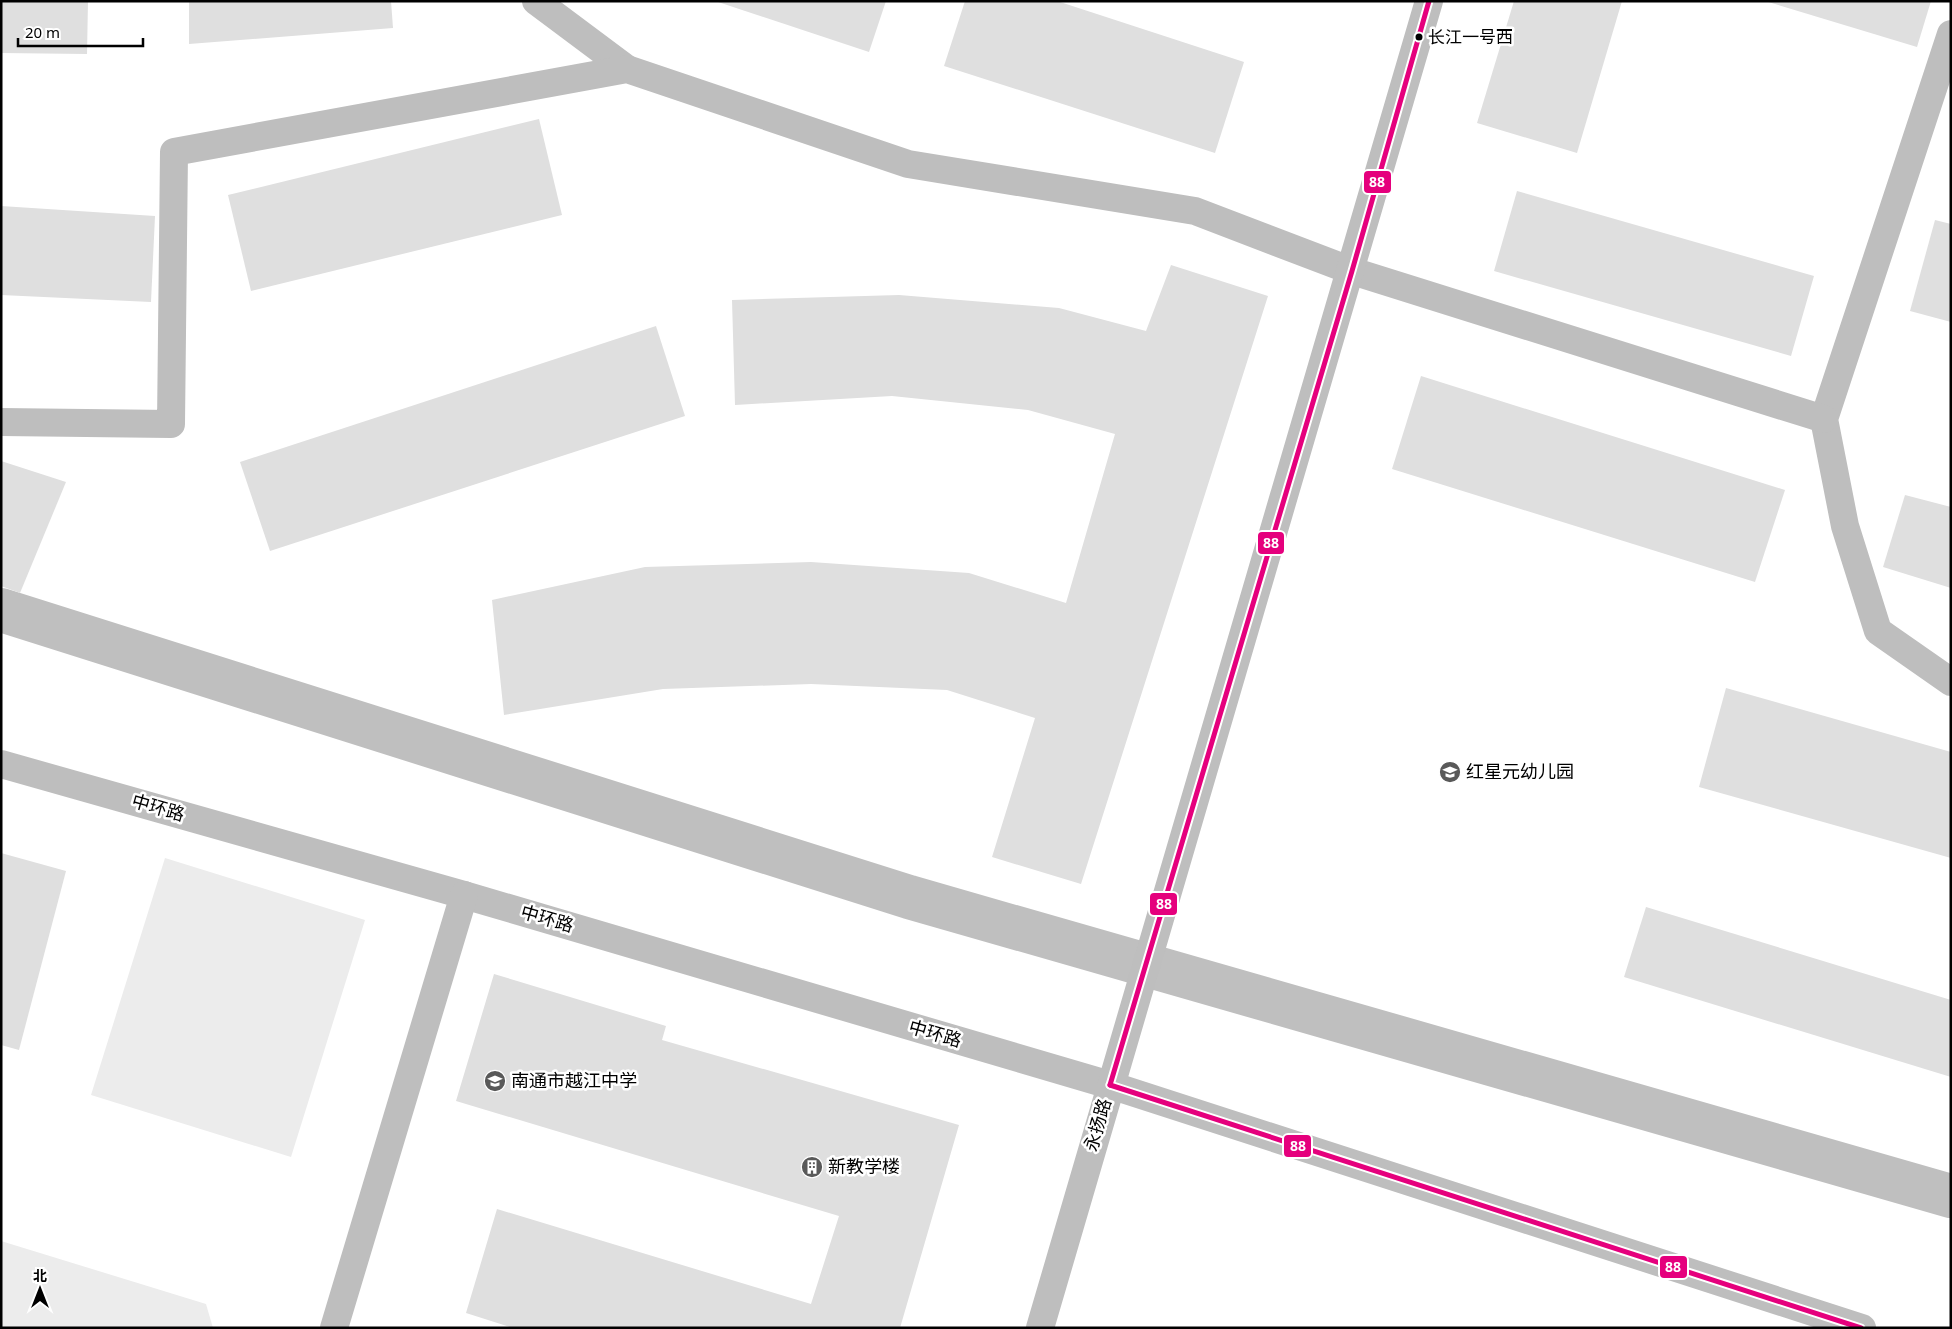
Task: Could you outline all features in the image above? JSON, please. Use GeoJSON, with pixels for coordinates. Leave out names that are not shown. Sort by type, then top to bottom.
{"type":"FeatureCollection","features":[{"type":"Feature","properties":{"kind":"street"},"geometry":{"type":"LineString","coordinates":[[536,1],[627,69],[908,164],[1195,211],[1352,271],[1824,419]]}},
{"type":"Feature","properties":{"kind":"street","name":"永扬路"},"geometry":{"type":"LineString","coordinates":[[1040,1328],[1120,1051],[1352,271],[1429,1]]}},
{"type":"Feature","properties":{"kind":"street"},"geometry":{"type":"LineString","coordinates":[[1951,34],[1824,419],[1844,526],[1878,631],[1951,682]]}},
{"type":"Feature","properties":{"kind":"street"},"geometry":{"type":"LineString","coordinates":[[1,422],[171,424],[174,152],[627,69]]}},
{"type":"Feature","properties":{"kind":"street","name":"中环路"},"geometry":{"type":"LineString","coordinates":[[1,764],[464,895],[1110,1085],[1862,1328]]}},
{"type":"Feature","properties":{"kind":"street"},"geometry":{"type":"LineString","coordinates":[[334,1328],[464,895]]}},
{"type":"Feature","properties":{"kind":"shaded area"},"geometry":{"type":"Polygon","coordinates":[[[165,858],[365,920],[291,1157],[91,1095],[165,858]]]}},
{"type":"Feature","properties":{"kind":"shaded area"},"geometry":{"type":"Polygon","coordinates":[[[1,1241],[206,1304],[213,1328],[1,1328],[1,1241]]]}},
{"type":"Feature","properties":{"kind":"building"},"geometry":{"type":"Polygon","coordinates":[[[1,1],[88,1],[87,54],[1,53],[1,1]]]}},
{"type":"Feature","properties":{"kind":"building"},"geometry":{"type":"Polygon","coordinates":[[[189,1],[391,1],[393,28],[189,44],[189,1]]]}},
{"type":"Feature","properties":{"kind":"building"},"geometry":{"type":"Polygon","coordinates":[[[715,1],[886,1],[869,52],[715,1]]]}},
{"type":"Feature","properties":{"kind":"building"},"geometry":{"type":"Polygon","coordinates":[[[965,1],[1057,1],[1244,62],[1215,153],[944,66],[965,1]]]}},
{"type":"Feature","properties":{"kind":"building"},"geometry":{"type":"Polygon","coordinates":[[[1514,1],[1622,1],[1577,153],[1477,123],[1514,1]]]}},
{"type":"Feature","properties":{"kind":"building"},"geometry":{"type":"Polygon","coordinates":[[[1765,1],[1931,1],[1917,47],[1765,1]]]}},
{"type":"Feature","properties":{"kind":"building"},"geometry":{"type":"Polygon","coordinates":[[[539,119],[562,215],[251,291],[228,195],[539,119]]]}},
{"type":"Feature","properties":{"kind":"building"},"geometry":{"type":"Polygon","coordinates":[[[1517,191],[1814,276],[1791,356],[1494,271],[1517,191]]]}},
{"type":"Feature","properties":{"kind":"building"},"geometry":{"type":"Polygon","coordinates":[[[1,206],[155,216],[151,302],[1,295],[1,206]]]}},
{"type":"Feature","properties":{"kind":"building"},"geometry":{"type":"Polygon","coordinates":[[[1935,220],[1951,224],[1951,322],[1910,311],[1935,220]]]}},
{"type":"Feature","properties":{"kind":"building"},"geometry":{"type":"Polygon","coordinates":[[[1171,265],[1268,296],[1081,884],[992,857],[1035,718],[947,690],[811,684],[663,689],[504,715],[492,600],[645,567],[811,562],[969,573],[1066,603],[1115,434],[1028,410],[892,396],[735,405],[732,300],[899,295],[1059,308],[1146,331],[1171,265]]]}},
{"type":"Feature","properties":{"kind":"building"},"geometry":{"type":"Polygon","coordinates":[[[656,326],[685,416],[270,551],[240,462],[656,326]]]}},
{"type":"Feature","properties":{"kind":"building"},"geometry":{"type":"Polygon","coordinates":[[[1421,376],[1785,490],[1755,582],[1392,469],[1421,376]]]}},
{"type":"Feature","properties":{"kind":"building"},"geometry":{"type":"Polygon","coordinates":[[[1,461],[66,482],[20,593],[1,586],[1,461]]]}},
{"type":"Feature","properties":{"kind":"building"},"geometry":{"type":"Polygon","coordinates":[[[1905,495],[1951,507],[1951,588],[1883,567],[1905,495]]]}},
{"type":"Feature","properties":{"kind":"building"},"geometry":{"type":"Polygon","coordinates":[[[1726,688],[1951,752],[1951,858],[1699,787],[1726,688]]]}},
{"type":"Feature","properties":{"kind":"building"},"geometry":{"type":"Polygon","coordinates":[[[1,853],[66,871],[19,1050],[1,1045],[1,853]]]}},
{"type":"Feature","properties":{"kind":"building"},"geometry":{"type":"Polygon","coordinates":[[[1646,907],[1951,1000],[1951,1077],[1624,977],[1646,907]]]}},
{"type":"Feature","properties":{"kind":"building","name":"新教学楼"},"geometry":{"type":"Polygon","coordinates":[[[494,974],[666,1026],[662,1040],[959,1125],[900,1328],[513,1328],[466,1313],[497,1209],[811,1304],[839,1216],[456,1101],[494,974]]]}},
{"type":"Feature","properties":{"kind":"waterway"},"geometry":{"type":"LineString","coordinates":[[1,610],[909,897],[1951,1196]]}},
{"type":"Feature","properties":{"kind":"transit line","name":"88"},"geometry":{"type":"LineString","coordinates":[[1110,1085],[1352,271],[1429,1]]}},
{"type":"Feature","properties":{"kind":"transit line","name":"88"},"geometry":{"type":"LineString","coordinates":[[1110,1085],[1861,1328]]}},
{"type":"Feature","properties":{"kind":"place","name":"长江一号西"},"geometry":{"type":"Point","coordinates":[1419,37]}},
{"type":"Feature","properties":{"kind":"place","name":"红星元幼儿园"},"geometry":{"type":"Point","coordinates":[1450,772]}},
{"type":"Feature","properties":{"kind":"place","name":"南通市越江中学"},"geometry":{"type":"Point","coordinates":[495,1081]}},
{"type":"Feature","properties":{"kind":"place","name":"新教学楼"},"geometry":{"type":"Point","coordinates":[812,1167]}}]}
